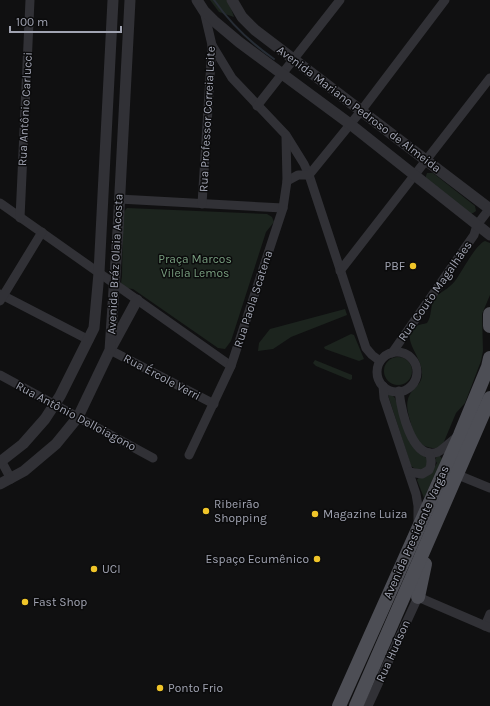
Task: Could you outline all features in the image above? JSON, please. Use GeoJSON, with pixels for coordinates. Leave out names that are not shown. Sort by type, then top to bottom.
{"type":"FeatureCollection","features":[{"type":"Feature","properties":{"kind":"main road"},"geometry":{"type":"LineString","coordinates":[[490,314],[490,326]]}},
{"type":"Feature","properties":{"kind":"main road","name":"Avenida Presidente Vargas"},"geometry":{"type":"LineString","coordinates":[[339,706],[460,435],[488,367],[490,358]]}},
{"type":"Feature","properties":{"kind":"main road","name":"Avenida Presidente Vargas"},"geometry":{"type":"LineString","coordinates":[[367,705],[433,529],[490,398]]}},
{"type":"Feature","properties":{"kind":"main road"},"geometry":{"type":"LineString","coordinates":[[418,597],[424,568],[432,542],[433,529]]}},
{"type":"Feature","properties":{"kind":"street","name":"Rua Antônio Carlucci"},"geometry":{"type":"LineString","coordinates":[[20,218],[30,0]]}},
{"type":"Feature","properties":{"kind":"street","name":"Avenida Bráz Olaia Acosta"},"geometry":{"type":"LineString","coordinates":[[0,462],[23,444],[45,419],[55,404],[94,328],[100,273],[113,0]]}},
{"type":"Feature","properties":{"kind":"street","name":"Avenida Bráz Olaia Acosta"},"geometry":{"type":"LineString","coordinates":[[0,484],[24,471],[56,444],[78,417],[110,350],[130,0]]}},
{"type":"Feature","properties":{"kind":"street","name":"Avenida Mariano Pedroso de Almeida"},"geometry":{"type":"LineString","coordinates":[[197,0],[204,11],[239,42],[350,124],[490,235]]}},
{"type":"Feature","properties":{"kind":"street"},"geometry":{"type":"LineString","coordinates":[[257,106],[340,0]]}},
{"type":"Feature","properties":{"kind":"street"},"geometry":{"type":"LineString","coordinates":[[309,175],[445,0]]}},
{"type":"Feature","properties":{"kind":"street","name":"Avenida Mariano Pedroso de Almeida"},"geometry":{"type":"LineString","coordinates":[[234,1],[248,23],[360,111],[490,209]]}},
{"type":"Feature","properties":{"kind":"street","name":"Rua Professor Correia Leite"},"geometry":{"type":"LineString","coordinates":[[202,204],[212,45],[204,11]]}},
{"type":"Feature","properties":{"kind":"street"},"geometry":{"type":"LineString","coordinates":[[212,45],[232,78],[286,135],[304,164],[309,175],[366,348],[380,361]]}},
{"type":"Feature","properties":{"kind":"street"},"geometry":{"type":"LineString","coordinates":[[340,271],[490,78]]}},
{"type":"Feature","properties":{"kind":"street"},"geometry":{"type":"LineString","coordinates":[[108,98],[115,96],[118,97],[124,104]]}},
{"type":"Feature","properties":{"kind":"street","name":"Rua Paola Scatena"},"geometry":{"type":"LineString","coordinates":[[189,455],[231,366],[283,208],[287,182],[286,135]]}},
{"type":"Feature","properties":{"kind":"street"},"geometry":{"type":"LineString","coordinates":[[287,182],[298,175],[309,175]]}},
{"type":"Feature","properties":{"kind":"street"},"geometry":{"type":"LineString","coordinates":[[119,199],[283,208]]}},
{"type":"Feature","properties":{"kind":"street"},"geometry":{"type":"LineString","coordinates":[[0,203],[231,366]]}},
{"type":"Feature","properties":{"kind":"street","name":"Rua Couto Magalhães"},"geometry":{"type":"LineString","coordinates":[[392,352],[474,235],[478,225],[490,209]]}},
{"type":"Feature","properties":{"kind":"street"},"geometry":{"type":"LineString","coordinates":[[42,232],[1,297],[89,340]]}},
{"type":"Feature","properties":{"kind":"street"},"geometry":{"type":"LineString","coordinates":[[110,350],[137,300]]}},
{"type":"Feature","properties":{"kind":"street","name":"Rua Ércole Verri"},"geometry":{"type":"LineString","coordinates":[[110,350],[214,404]]}},
{"type":"Feature","properties":{"kind":"street"},"geometry":{"type":"LineString","coordinates":[[392,352],[405,353],[414,362],[416,368],[417,374],[411,386],[399,391],[388,389],[383,386],[377,373],[380,361],[387,354],[392,352]]}},
{"type":"Feature","properties":{"kind":"street","name":"Rua Antônio Delloiagono"},"geometry":{"type":"LineString","coordinates":[[0,375],[153,458]]}},
{"type":"Feature","properties":{"kind":"street"},"geometry":{"type":"LineString","coordinates":[[383,386],[384,398],[416,494],[418,506],[418,527]]}},
{"type":"Feature","properties":{"kind":"street"},"geometry":{"type":"LineString","coordinates":[[399,391],[401,404],[414,441],[419,447],[429,453],[438,452],[460,435]]}},
{"type":"Feature","properties":{"kind":"street"},"geometry":{"type":"LineString","coordinates":[[409,472],[422,474],[429,470],[432,463],[429,453]]}},
{"type":"Feature","properties":{"kind":"street"},"geometry":{"type":"LineString","coordinates":[[0,462],[11,479]]}},
{"type":"Feature","properties":{"kind":"street"},"geometry":{"type":"LineString","coordinates":[[458,474],[490,488]]}},
{"type":"Feature","properties":{"kind":"street"},"geometry":{"type":"LineString","coordinates":[[418,597],[487,627],[490,614]]}},
{"type":"Feature","properties":{"kind":"street","name":"Rua Hudson"},"geometry":{"type":"LineString","coordinates":[[367,705],[418,597]]}},
{"type":"Feature","properties":{"kind":"green space"},"geometry":{"type":"Polygon","coordinates":[[[210,0],[228,0],[234,17],[219,12],[210,0]]]}},
{"type":"Feature","properties":{"kind":"green space"},"geometry":{"type":"Polygon","coordinates":[[[427,173],[433,173],[475,206],[476,211],[470,214],[426,179],[427,173]]]}},
{"type":"Feature","properties":{"kind":"green space","name":"Praça Marcos Vilela Lemos"},"geometry":{"type":"Polygon","coordinates":[[[127,208],[267,214],[272,217],[274,222],[266,232],[231,341],[225,349],[218,348],[133,289],[125,288],[121,283],[123,213],[127,208]]]}},
{"type":"Feature","properties":{"kind":"green space"},"geometry":{"type":"Polygon","coordinates":[[[485,241],[490,243],[490,295],[482,314],[483,351],[481,361],[465,403],[456,413],[443,444],[439,448],[427,447],[418,441],[412,426],[407,404],[410,395],[421,381],[422,377],[420,363],[412,347],[410,333],[414,327],[427,323],[434,299],[453,284],[473,253],[481,243],[485,241]]]}},
{"type":"Feature","properties":{"kind":"green space"},"geometry":{"type":"Polygon","coordinates":[[[345,309],[347,315],[291,337],[273,349],[258,351],[259,343],[270,329],[345,309]]]}},
{"type":"Feature","properties":{"kind":"green space"},"geometry":{"type":"Polygon","coordinates":[[[351,334],[354,335],[364,359],[359,361],[325,349],[324,347],[351,334]]]}},
{"type":"Feature","properties":{"kind":"green space"},"geometry":{"type":"Polygon","coordinates":[[[398,357],[408,361],[412,371],[408,381],[398,385],[388,381],[384,371],[388,361],[398,357]]]}},
{"type":"Feature","properties":{"kind":"green space"},"geometry":{"type":"Polygon","coordinates":[[[315,360],[352,375],[352,379],[350,380],[316,366],[313,363],[315,360]]]}},
{"type":"Feature","properties":{"kind":"green space"},"geometry":{"type":"Polygon","coordinates":[[[388,395],[392,395],[395,398],[408,438],[427,459],[428,466],[421,471],[411,466],[388,395]]]}},
{"type":"Feature","properties":{"kind":"green space"},"geometry":{"type":"Polygon","coordinates":[[[437,456],[440,456],[442,459],[424,498],[417,480],[419,477],[435,467],[437,463],[435,460],[437,456]]]}},
{"type":"Feature","properties":{"kind":"waterway"},"geometry":{"type":"LineString","coordinates":[[214,0],[241,32],[274,59]]}},
{"type":"Feature","properties":{"kind":"place","name":"PBF"},"geometry":{"type":"Point","coordinates":[413,266]}},
{"type":"Feature","properties":{"kind":"place","name":"Ribeirão Shopping"},"geometry":{"type":"Point","coordinates":[206,511]}},
{"type":"Feature","properties":{"kind":"place","name":"Magazine Luiza"},"geometry":{"type":"Point","coordinates":[315,514]}},
{"type":"Feature","properties":{"kind":"place","name":"Espaço Ecumênico"},"geometry":{"type":"Point","coordinates":[317,559]}},
{"type":"Feature","properties":{"kind":"place","name":"UCI"},"geometry":{"type":"Point","coordinates":[94,569]}},
{"type":"Feature","properties":{"kind":"place","name":"Fast Shop"},"geometry":{"type":"Point","coordinates":[25,602]}},
{"type":"Feature","properties":{"kind":"place","name":"Ponto Frio"},"geometry":{"type":"Point","coordinates":[160,688]}}]}
